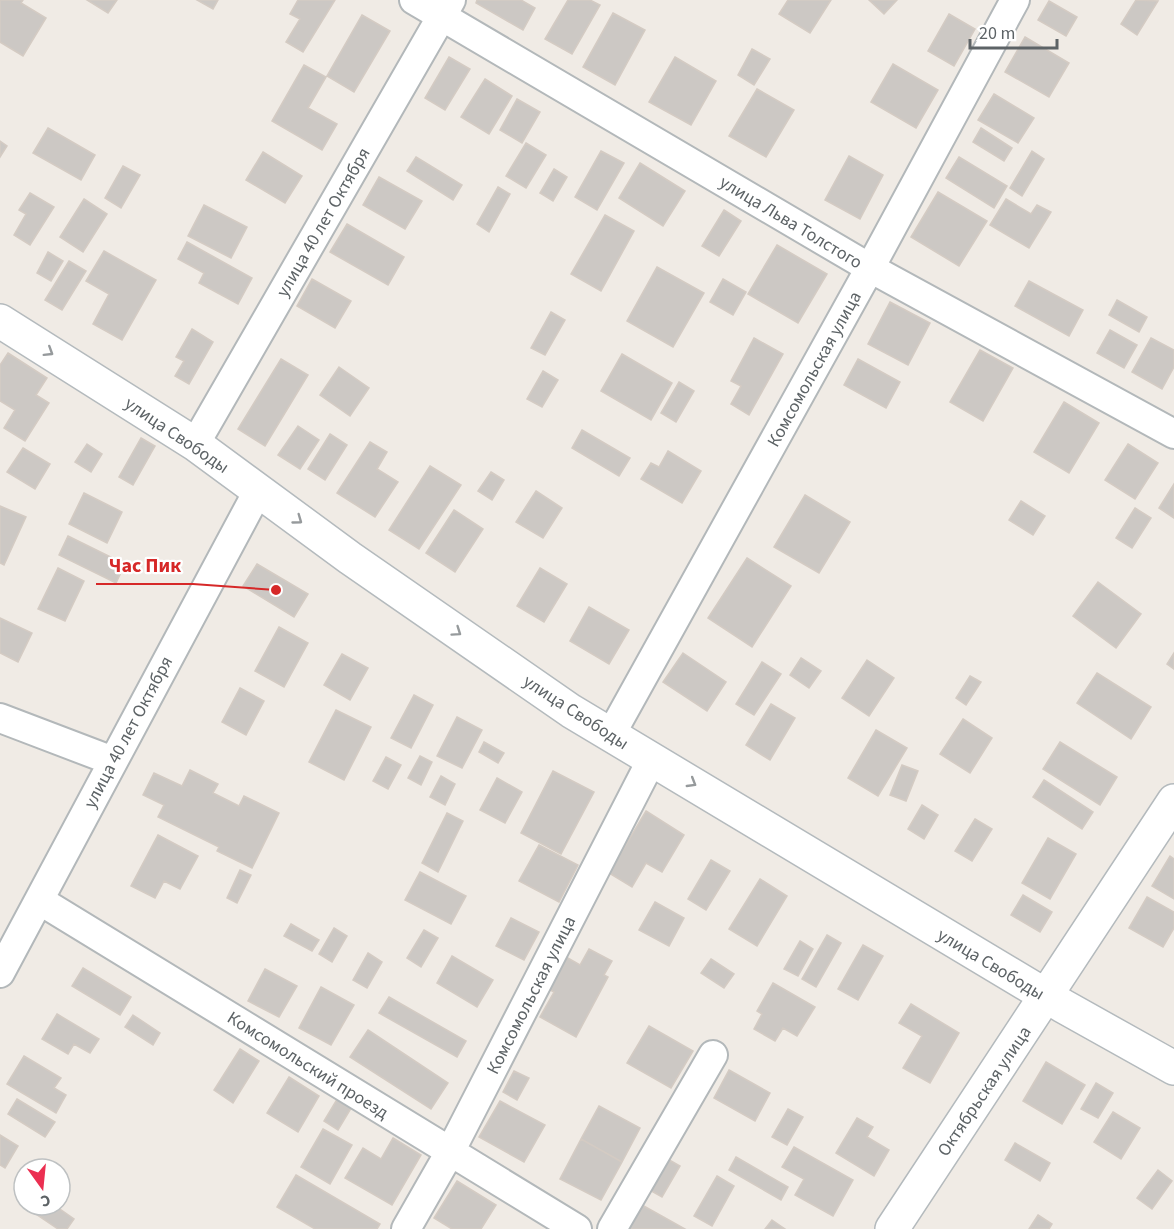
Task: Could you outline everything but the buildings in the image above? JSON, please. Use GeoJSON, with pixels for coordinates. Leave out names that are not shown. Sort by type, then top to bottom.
{"type":"FeatureCollection","features":[{"type":"Feature","properties":{"kind":"street","name":"улица Льва Толстого"},"geometry":{"type":"LineString","coordinates":[[414,0],[447,8],[870,268],[1174,434]]}},
{"type":"Feature","properties":{"kind":"street","name":"Комсомольская улица"},"geometry":{"type":"LineString","coordinates":[[610,736],[870,268],[1015,0]]}},
{"type":"Feature","properties":{"kind":"street","name":"улица 40 лет Октября"},"geometry":{"type":"LineString","coordinates":[[195,444],[447,8]]}},
{"type":"Feature","properties":{"kind":"street","name":"улица Свободы"},"geometry":{"type":"LineString","coordinates":[[0,321],[195,444],[258,491],[610,736],[1047,997],[1174,1068]]}},
{"type":"Feature","properties":{"kind":"street","name":"улица 40 лет Октября"},"geometry":{"type":"LineString","coordinates":[[0,973],[258,491]]}},
{"type":"Feature","properties":{"kind":"street"},"geometry":{"type":"LineString","coordinates":[[0,718],[113,761]]}},
{"type":"Feature","properties":{"kind":"street","name":"Комсомольская улица"},"geometry":{"type":"LineString","coordinates":[[406,1229],[450,1152],[652,759]]}},
{"type":"Feature","properties":{"kind":"street","name":"Октябрьская улица"},"geometry":{"type":"LineString","coordinates":[[892,1229],[1174,801]]}},
{"type":"Feature","properties":{"kind":"street","name":"Комсомольский проезд"},"geometry":{"type":"LineString","coordinates":[[39,900],[577,1229]]}},
{"type":"Feature","properties":{"kind":"street"},"geometry":{"type":"LineString","coordinates":[[612,1229],[712,1055]]}},
{"type":"Feature","properties":{"kind":"place","name":"Час Пик"},"geometry":{"type":"Point","coordinates":[276,590]}}]}
